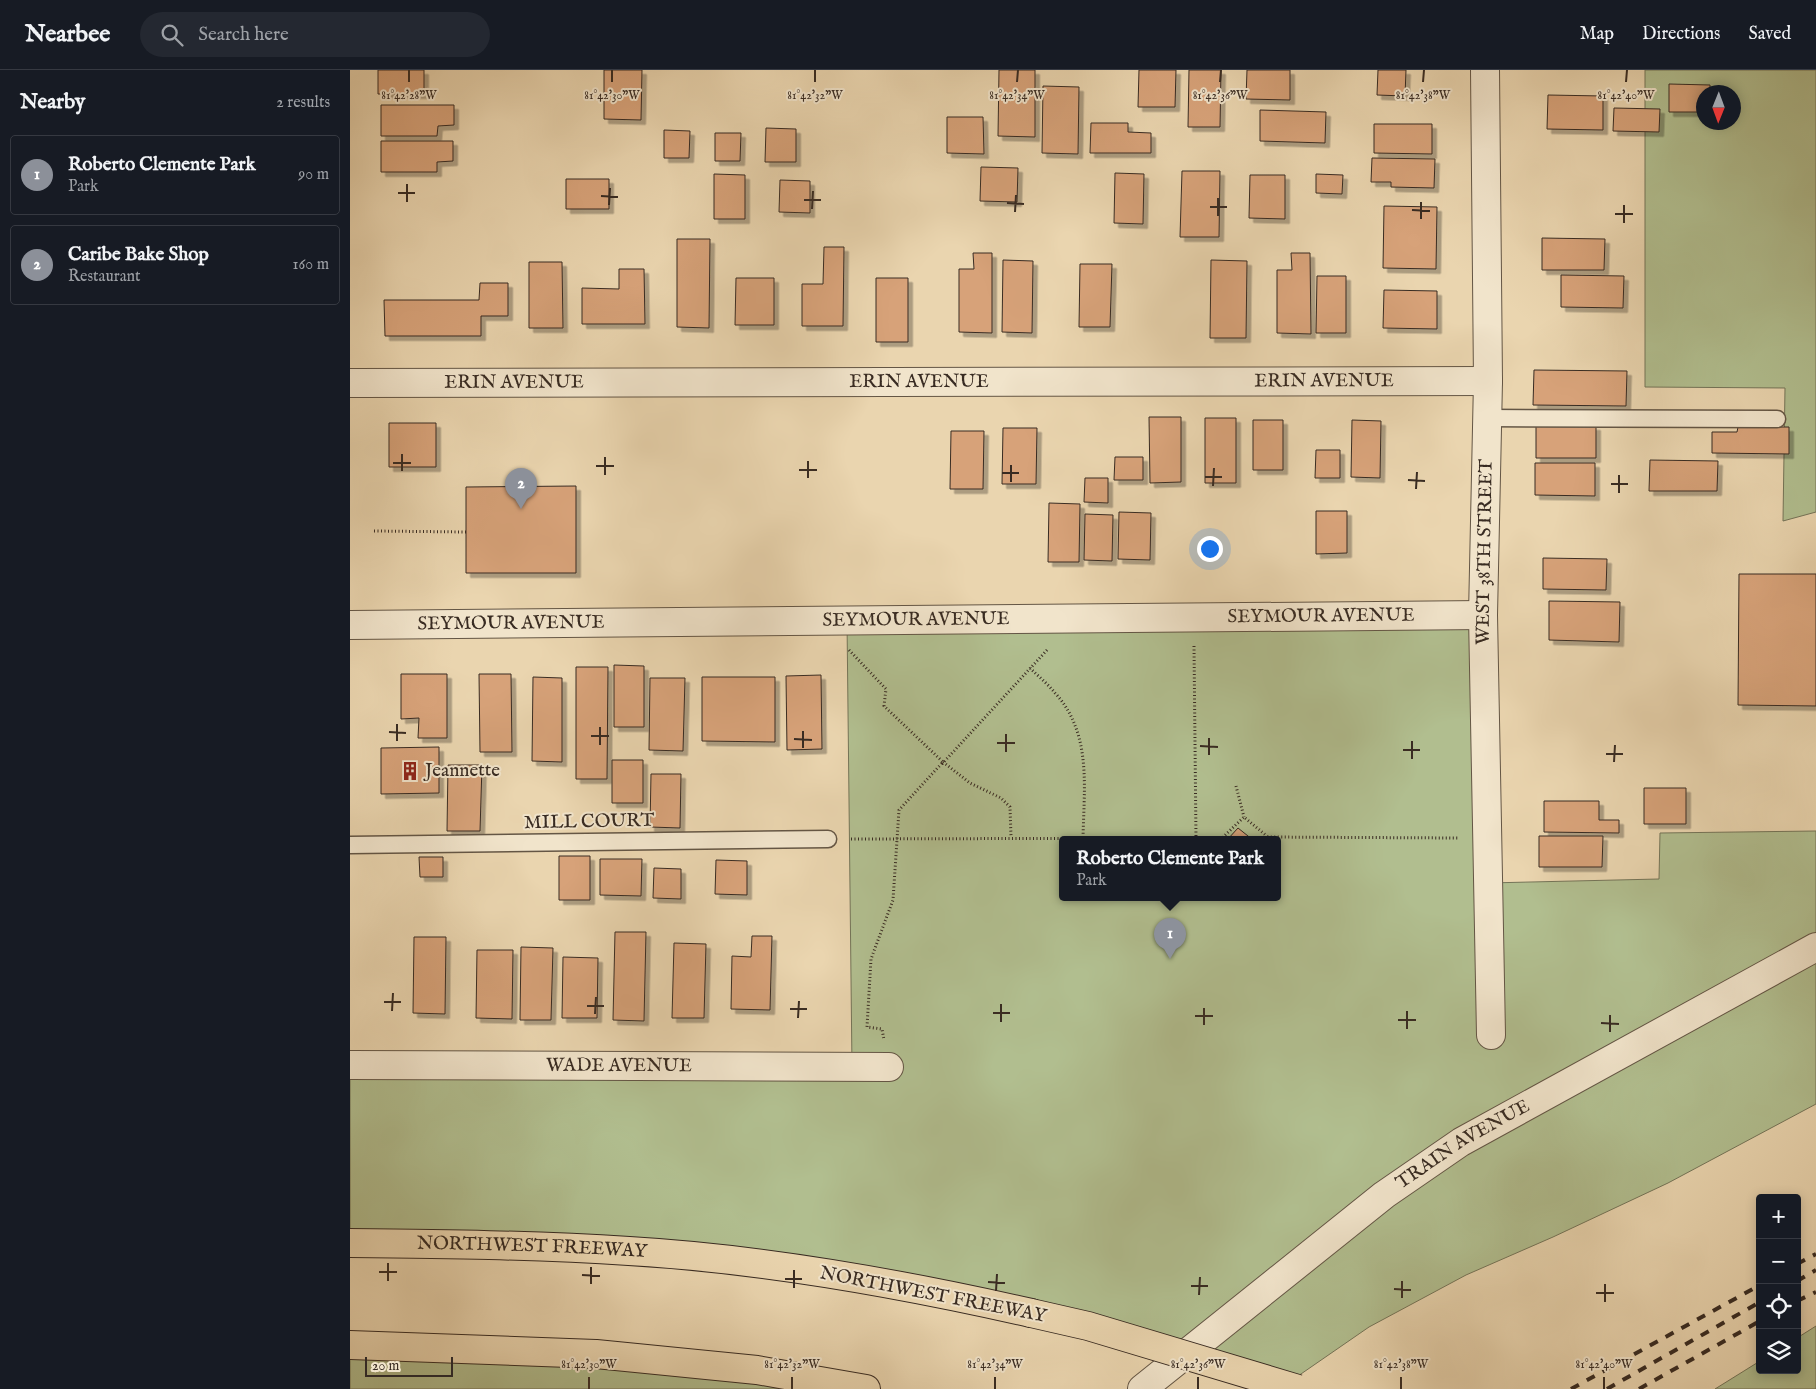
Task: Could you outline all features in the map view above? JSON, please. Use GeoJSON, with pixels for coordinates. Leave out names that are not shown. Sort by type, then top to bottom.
{"type":"FeatureCollection","features":[{"type":"Feature","properties":{"kind":"highway","name":"NORTHWEST FREEWAY"},"geometry":{"type":"LineString","coordinates":[[350,1243],[463,1244],[630,1251],[795,1268],[918,1288],[1088,1326],[1298,1389]]}},
{"type":"Feature","properties":{"kind":"highway"},"geometry":{"type":"LineString","coordinates":[[350,1346],[596,1354],[747,1369],[866,1389]]}},
{"type":"Feature","properties":{"kind":"highway"},"geometry":{"type":"LineString","coordinates":[[747,1369],[798,1389]]}},
{"type":"Feature","properties":{"kind":"street","name":"WEST 38TH STREET"},"geometry":{"type":"LineString","coordinates":[[1485,70],[1488,418],[1482,616],[1491,1035]]}},
{"type":"Feature","properties":{"kind":"street","name":"ERIN AVENUE"},"geometry":{"type":"LineString","coordinates":[[350,383],[1488,381]]}},
{"type":"Feature","properties":{"kind":"street","name":"SEYMOUR AVENUE"},"geometry":{"type":"LineString","coordinates":[[350,625],[1482,616]]}},
{"type":"Feature","properties":{"kind":"street","name":"TRAIN AVENUE"},"geometry":{"type":"LineString","coordinates":[[1142,1389],[1384,1195],[1461,1142],[1816,947]]}},
{"type":"Feature","properties":{"kind":"street","name":"WADE AVENUE"},"geometry":{"type":"LineString","coordinates":[[350,1065],[889,1068]]}},
{"type":"Feature","properties":{"kind":"lane"},"geometry":{"type":"LineString","coordinates":[[1488,418],[1778,419]]}},
{"type":"Feature","properties":{"kind":"lane","name":"MILL COURT"},"geometry":{"type":"LineString","coordinates":[[350,845],[828,839]]}},
{"type":"Feature","properties":{"kind":"path"},"geometry":{"type":"LineString","coordinates":[[374,531],[466,532]]}},
{"type":"Feature","properties":{"kind":"path"},"geometry":{"type":"LineString","coordinates":[[889,1068],[882,1028],[867,1027],[868,985],[871,959],[894,900],[899,838],[899,810],[1052,644]]}},
{"type":"Feature","properties":{"kind":"path"},"geometry":{"type":"LineString","coordinates":[[1194,644],[1197,836]]}},
{"type":"Feature","properties":{"kind":"path"},"geometry":{"type":"LineString","coordinates":[[848,649],[886,689],[884,706],[943,762],[970,783],[1001,798],[1010,807],[1012,838]]}},
{"type":"Feature","properties":{"kind":"path"},"geometry":{"type":"LineString","coordinates":[[1030,668],[1056,694],[1072,717],[1082,743],[1083,836]]}},
{"type":"Feature","properties":{"kind":"path"},"geometry":{"type":"LineString","coordinates":[[1236,786],[1244,817],[1264,836]]}},
{"type":"Feature","properties":{"kind":"path"},"geometry":{"type":"LineString","coordinates":[[1224,836],[1244,817]]}},
{"type":"Feature","properties":{"kind":"path"},"geometry":{"type":"LineString","coordinates":[[828,839],[1059,838]]}},
{"type":"Feature","properties":{"kind":"path"},"geometry":{"type":"LineString","coordinates":[[1281,839],[1458,838]]}},
{"type":"Feature","properties":{"kind":"green space"},"geometry":{"type":"Polygon","coordinates":[[[1645,70],[1816,70],[1816,512],[1783,521],[1785,388],[1645,387],[1645,70]]]}},
{"type":"Feature","properties":{"kind":"green space"},"geometry":{"type":"Polygon","coordinates":[[[1483,615],[1488,883],[1659,879],[1660,833],[1816,831],[1816,1104],[1668,1183],[1466,1275],[1369,1327],[1285,1385],[859,1278],[350,1243],[350,1065],[852,1067],[847,621],[1483,615]]]}},
{"type":"Feature","properties":{"kind":"green space"},"geometry":{"type":"Polygon","coordinates":[[[1816,1326],[1816,1389],[1715,1389],[1756,1363],[1756,1374],[1801,1374],[1801,1335],[1816,1326]]]}},
{"type":"Feature","properties":{"kind":"green space"},"geometry":{"type":"Polygon","coordinates":[[[350,1345],[463,1349],[801,1389],[350,1389],[350,1345]]]}},
{"type":"Feature","properties":{"kind":"building"},"geometry":{"type":"Polygon","coordinates":[[[378,70],[424,70],[424,94],[378,94],[378,70]]]}},
{"type":"Feature","properties":{"kind":"building"},"geometry":{"type":"Polygon","coordinates":[[[604,70],[642,70],[641,120],[604,119],[604,70]]]}},
{"type":"Feature","properties":{"kind":"building"},"geometry":{"type":"Polygon","coordinates":[[[999,70],[1035,70],[1035,137],[998,136],[999,70]]]}},
{"type":"Feature","properties":{"kind":"building"},"geometry":{"type":"Polygon","coordinates":[[[1139,70],[1176,70],[1175,107],[1138,107],[1139,70]]]}},
{"type":"Feature","properties":{"kind":"building"},"geometry":{"type":"Polygon","coordinates":[[[1189,70],[1221,70],[1220,127],[1188,127],[1189,70]]]}},
{"type":"Feature","properties":{"kind":"building"},"geometry":{"type":"Polygon","coordinates":[[[1247,70],[1290,70],[1290,100],[1246,99],[1247,70]]]}},
{"type":"Feature","properties":{"kind":"building"},"geometry":{"type":"Polygon","coordinates":[[[1378,70],[1406,70],[1405,96],[1377,95],[1378,70]]]}},
{"type":"Feature","properties":{"kind":"building"},"geometry":{"type":"Polygon","coordinates":[[[1669,84],[1710,85],[1696,85],[1696,112],[1669,112],[1669,84]]]}},
{"type":"Feature","properties":{"kind":"building"},"geometry":{"type":"Polygon","coordinates":[[[1043,86],[1079,87],[1078,154],[1042,153],[1043,86]]]}},
{"type":"Feature","properties":{"kind":"building"},"geometry":{"type":"Polygon","coordinates":[[[1548,95],[1603,96],[1603,130],[1547,129],[1548,95]]]}},
{"type":"Feature","properties":{"kind":"building"},"geometry":{"type":"Polygon","coordinates":[[[381,105],[454,105],[454,125],[438,126],[437,136],[381,136],[381,105]]]}},
{"type":"Feature","properties":{"kind":"building"},"geometry":{"type":"Polygon","coordinates":[[[1614,108],[1660,109],[1659,132],[1613,131],[1614,108]]]}},
{"type":"Feature","properties":{"kind":"building"},"geometry":{"type":"Polygon","coordinates":[[[1260,110],[1326,112],[1325,143],[1260,141],[1260,110]]]}},
{"type":"Feature","properties":{"kind":"building"},"geometry":{"type":"Polygon","coordinates":[[[947,117],[983,117],[984,154],[947,153],[947,117]]]}},
{"type":"Feature","properties":{"kind":"building"},"geometry":{"type":"Polygon","coordinates":[[[1091,123],[1128,123],[1128,132],[1151,133],[1151,153],[1090,153],[1091,123]]]}},
{"type":"Feature","properties":{"kind":"building"},"geometry":{"type":"Polygon","coordinates":[[[1374,124],[1432,124],[1432,154],[1374,153],[1374,124]]]}},
{"type":"Feature","properties":{"kind":"building"},"geometry":{"type":"Polygon","coordinates":[[[766,128],[796,129],[796,162],[765,162],[766,128]]]}},
{"type":"Feature","properties":{"kind":"building"},"geometry":{"type":"Polygon","coordinates":[[[664,130],[690,131],[689,158],[664,158],[664,130]]]}},
{"type":"Feature","properties":{"kind":"building"},"geometry":{"type":"Polygon","coordinates":[[[715,133],[741,133],[740,161],[715,161],[715,133]]]}},
{"type":"Feature","properties":{"kind":"building"},"geometry":{"type":"Polygon","coordinates":[[[381,141],[453,141],[453,161],[437,162],[437,172],[381,172],[381,141]]]}},
{"type":"Feature","properties":{"kind":"building"},"geometry":{"type":"Polygon","coordinates":[[[1372,158],[1435,159],[1434,188],[1391,187],[1391,182],[1371,182],[1372,158]]]}},
{"type":"Feature","properties":{"kind":"building"},"geometry":{"type":"Polygon","coordinates":[[[981,167],[1018,168],[1017,202],[980,201],[981,167]]]}},
{"type":"Feature","properties":{"kind":"building"},"geometry":{"type":"Polygon","coordinates":[[[1182,171],[1220,171],[1219,237],[1180,237],[1182,171]]]}},
{"type":"Feature","properties":{"kind":"building"},"geometry":{"type":"Polygon","coordinates":[[[1115,173],[1144,174],[1143,224],[1114,223],[1115,173]]]}},
{"type":"Feature","properties":{"kind":"building"},"geometry":{"type":"Polygon","coordinates":[[[714,174],[745,175],[745,219],[714,219],[714,174]]]}},
{"type":"Feature","properties":{"kind":"building"},"geometry":{"type":"Polygon","coordinates":[[[1316,174],[1343,175],[1342,194],[1316,193],[1316,174]]]}},
{"type":"Feature","properties":{"kind":"building"},"geometry":{"type":"Polygon","coordinates":[[[1250,175],[1285,175],[1285,219],[1249,218],[1250,175]]]}},
{"type":"Feature","properties":{"kind":"building"},"geometry":{"type":"Polygon","coordinates":[[[566,179],[609,179],[609,209],[566,209],[566,179]]]}},
{"type":"Feature","properties":{"kind":"building"},"geometry":{"type":"Polygon","coordinates":[[[780,180],[810,181],[810,213],[779,212],[780,180]]]}},
{"type":"Feature","properties":{"kind":"building"},"geometry":{"type":"Polygon","coordinates":[[[1384,206],[1437,207],[1436,269],[1383,268],[1384,206]]]}},
{"type":"Feature","properties":{"kind":"building"},"geometry":{"type":"Polygon","coordinates":[[[1542,238],[1605,239],[1604,270],[1542,270],[1542,238]]]}},
{"type":"Feature","properties":{"kind":"building"},"geometry":{"type":"Polygon","coordinates":[[[677,239],[710,239],[709,328],[677,327],[677,239]]]}},
{"type":"Feature","properties":{"kind":"building"},"geometry":{"type":"Polygon","coordinates":[[[824,247],[844,247],[843,326],[802,326],[802,284],[823,284],[824,247]]]}},
{"type":"Feature","properties":{"kind":"building"},"geometry":{"type":"Polygon","coordinates":[[[973,253],[992,253],[992,333],[959,332],[959,269],[974,269],[973,253]]]}},
{"type":"Feature","properties":{"kind":"building"},"geometry":{"type":"Polygon","coordinates":[[[1291,253],[1310,253],[1311,334],[1277,333],[1277,270],[1292,270],[1291,253]]]}},
{"type":"Feature","properties":{"kind":"building"},"geometry":{"type":"Polygon","coordinates":[[[1003,260],[1033,261],[1032,333],[1002,332],[1003,260]]]}},
{"type":"Feature","properties":{"kind":"building"},"geometry":{"type":"Polygon","coordinates":[[[1211,260],[1247,261],[1246,338],[1210,338],[1211,260]]]}},
{"type":"Feature","properties":{"kind":"building"},"geometry":{"type":"Polygon","coordinates":[[[529,262],[562,262],[563,328],[529,328],[529,262]]]}},
{"type":"Feature","properties":{"kind":"building"},"geometry":{"type":"Polygon","coordinates":[[[1080,264],[1112,264],[1110,327],[1079,327],[1080,264]]]}},
{"type":"Feature","properties":{"kind":"building"},"geometry":{"type":"Polygon","coordinates":[[[619,269],[644,269],[645,324],[582,324],[582,288],[619,289],[619,269]]]}},
{"type":"Feature","properties":{"kind":"building"},"geometry":{"type":"Polygon","coordinates":[[[1561,275],[1624,276],[1623,308],[1561,307],[1561,275]]]}},
{"type":"Feature","properties":{"kind":"building"},"geometry":{"type":"Polygon","coordinates":[[[1317,276],[1346,276],[1346,333],[1316,333],[1317,276]]]}},
{"type":"Feature","properties":{"kind":"building"},"geometry":{"type":"Polygon","coordinates":[[[736,278],[774,278],[774,325],[735,325],[736,278]]]}},
{"type":"Feature","properties":{"kind":"building"},"geometry":{"type":"Polygon","coordinates":[[[876,278],[908,278],[908,342],[876,342],[876,278]]]}},
{"type":"Feature","properties":{"kind":"building"},"geometry":{"type":"Polygon","coordinates":[[[480,283],[508,283],[508,316],[481,316],[481,336],[385,336],[384,300],[479,300],[480,283]]]}},
{"type":"Feature","properties":{"kind":"building"},"geometry":{"type":"Polygon","coordinates":[[[1384,290],[1437,291],[1437,329],[1383,328],[1384,290]]]}},
{"type":"Feature","properties":{"kind":"building"},"geometry":{"type":"Polygon","coordinates":[[[1534,370],[1627,371],[1626,406],[1533,405],[1534,370]]]}},
{"type":"Feature","properties":{"kind":"building"},"geometry":{"type":"Polygon","coordinates":[[[1149,417],[1181,417],[1181,482],[1150,483],[1149,417]]]}},
{"type":"Feature","properties":{"kind":"building"},"geometry":{"type":"Polygon","coordinates":[[[1205,418],[1236,418],[1236,483],[1205,483],[1205,418]]]}},
{"type":"Feature","properties":{"kind":"building"},"geometry":{"type":"Polygon","coordinates":[[[1253,420],[1283,420],[1283,470],[1253,470],[1253,420]]]}},
{"type":"Feature","properties":{"kind":"building"},"geometry":{"type":"Polygon","coordinates":[[[1352,420],[1381,421],[1380,478],[1351,477],[1352,420]]]}},
{"type":"Feature","properties":{"kind":"building"},"geometry":{"type":"Polygon","coordinates":[[[389,423],[436,423],[436,467],[389,467],[389,423]]]}},
{"type":"Feature","properties":{"kind":"building"},"geometry":{"type":"Polygon","coordinates":[[[1536,425],[1596,426],[1596,458],[1536,458],[1536,425]]]}},
{"type":"Feature","properties":{"kind":"building"},"geometry":{"type":"Polygon","coordinates":[[[1738,427],[1789,427],[1789,454],[1712,453],[1712,432],[1737,432],[1738,427]]]}},
{"type":"Feature","properties":{"kind":"building"},"geometry":{"type":"Polygon","coordinates":[[[1003,428],[1037,428],[1036,484],[1002,484],[1003,428]]]}},
{"type":"Feature","properties":{"kind":"building"},"geometry":{"type":"Polygon","coordinates":[[[951,431],[984,431],[983,489],[950,489],[951,431]]]}},
{"type":"Feature","properties":{"kind":"building"},"geometry":{"type":"Polygon","coordinates":[[[1316,450],[1340,450],[1340,478],[1315,478],[1316,450]]]}},
{"type":"Feature","properties":{"kind":"building"},"geometry":{"type":"Polygon","coordinates":[[[1115,457],[1143,457],[1143,480],[1114,480],[1115,457]]]}},
{"type":"Feature","properties":{"kind":"building"},"geometry":{"type":"Polygon","coordinates":[[[1650,460],[1718,461],[1717,491],[1649,491],[1650,460]]]}},
{"type":"Feature","properties":{"kind":"building"},"geometry":{"type":"Polygon","coordinates":[[[1535,463],[1595,463],[1595,496],[1535,495],[1535,463]]]}},
{"type":"Feature","properties":{"kind":"building"},"geometry":{"type":"Polygon","coordinates":[[[1085,478],[1108,478],[1108,503],[1084,502],[1085,478]]]}},
{"type":"Feature","properties":{"kind":"building"},"geometry":{"type":"Polygon","coordinates":[[[576,486],[576,573],[466,573],[466,487],[576,486]]]}},
{"type":"Feature","properties":{"kind":"building"},"geometry":{"type":"Polygon","coordinates":[[[1049,503],[1080,504],[1079,562],[1048,562],[1049,503]]]}},
{"type":"Feature","properties":{"kind":"building"},"geometry":{"type":"Polygon","coordinates":[[[1316,511],[1347,511],[1347,553],[1316,554],[1316,511]]]}},
{"type":"Feature","properties":{"kind":"building"},"geometry":{"type":"Polygon","coordinates":[[[1119,512],[1151,513],[1150,560],[1118,559],[1119,512]]]}},
{"type":"Feature","properties":{"kind":"building"},"geometry":{"type":"Polygon","coordinates":[[[1085,514],[1113,515],[1112,561],[1084,560],[1085,514]]]}},
{"type":"Feature","properties":{"kind":"building"},"geometry":{"type":"Polygon","coordinates":[[[1543,558],[1607,559],[1606,590],[1543,589],[1543,558]]]}},
{"type":"Feature","properties":{"kind":"building"},"geometry":{"type":"Polygon","coordinates":[[[1739,574],[1816,574],[1816,706],[1738,705],[1739,574]]]}},
{"type":"Feature","properties":{"kind":"building"},"geometry":{"type":"Polygon","coordinates":[[[1549,601],[1620,602],[1619,642],[1549,640],[1549,601]]]}},
{"type":"Feature","properties":{"kind":"building"},"geometry":{"type":"Polygon","coordinates":[[[614,665],[644,666],[644,727],[614,727],[614,665]]]}},
{"type":"Feature","properties":{"kind":"building"},"geometry":{"type":"Polygon","coordinates":[[[576,667],[608,667],[607,779],[576,779],[576,667]]]}},
{"type":"Feature","properties":{"kind":"building"},"geometry":{"type":"Polygon","coordinates":[[[401,674],[447,674],[447,738],[418,738],[419,718],[401,719],[401,674]]]}},
{"type":"Feature","properties":{"kind":"building"},"geometry":{"type":"Polygon","coordinates":[[[479,674],[511,674],[512,752],[480,752],[479,674]]]}},
{"type":"Feature","properties":{"kind":"building"},"geometry":{"type":"Polygon","coordinates":[[[821,675],[822,749],[787,750],[786,676],[821,675]]]}},
{"type":"Feature","properties":{"kind":"building"},"geometry":{"type":"Polygon","coordinates":[[[533,677],[562,678],[562,762],[532,761],[533,677]]]}},
{"type":"Feature","properties":{"kind":"building"},"geometry":{"type":"Polygon","coordinates":[[[702,677],[775,677],[775,742],[702,741],[702,677]]]}},
{"type":"Feature","properties":{"kind":"building"},"geometry":{"type":"Polygon","coordinates":[[[650,678],[685,678],[683,751],[649,750],[650,678]]]}},
{"type":"Feature","properties":{"kind":"building","name":"Jeannette"},"geometry":{"type":"Polygon","coordinates":[[[439,747],[439,793],[381,794],[381,748],[439,747]]]}},
{"type":"Feature","properties":{"kind":"building"},"geometry":{"type":"Polygon","coordinates":[[[612,760],[643,760],[643,803],[612,803],[612,760]]]}},
{"type":"Feature","properties":{"kind":"building"},"geometry":{"type":"Polygon","coordinates":[[[448,765],[482,765],[480,831],[447,831],[448,765]]]}},
{"type":"Feature","properties":{"kind":"building"},"geometry":{"type":"Polygon","coordinates":[[[651,774],[681,774],[680,828],[650,827],[651,774]]]}},
{"type":"Feature","properties":{"kind":"building"},"geometry":{"type":"Polygon","coordinates":[[[1644,788],[1686,788],[1686,824],[1644,824],[1644,788]]]}},
{"type":"Feature","properties":{"kind":"building"},"geometry":{"type":"Polygon","coordinates":[[[1544,801],[1599,801],[1599,820],[1619,820],[1619,833],[1544,832],[1544,801]]]}},
{"type":"Feature","properties":{"kind":"building"},"geometry":{"type":"Polygon","coordinates":[[[1238,828],[1248,836],[1231,836],[1238,828]]]}},
{"type":"Feature","properties":{"kind":"building"},"geometry":{"type":"Polygon","coordinates":[[[1539,836],[1603,836],[1602,867],[1539,867],[1539,836]]]}},
{"type":"Feature","properties":{"kind":"building"},"geometry":{"type":"Polygon","coordinates":[[[559,856],[590,856],[590,900],[559,900],[559,856]]]}},
{"type":"Feature","properties":{"kind":"building"},"geometry":{"type":"Polygon","coordinates":[[[419,857],[443,857],[443,877],[420,877],[419,857]]]}},
{"type":"Feature","properties":{"kind":"building"},"geometry":{"type":"Polygon","coordinates":[[[600,859],[642,859],[641,896],[600,895],[600,859]]]}},
{"type":"Feature","properties":{"kind":"building"},"geometry":{"type":"Polygon","coordinates":[[[716,860],[747,861],[747,895],[715,894],[716,860]]]}},
{"type":"Feature","properties":{"kind":"building"},"geometry":{"type":"Polygon","coordinates":[[[654,868],[681,869],[681,899],[653,898],[654,868]]]}},
{"type":"Feature","properties":{"kind":"building"},"geometry":{"type":"Polygon","coordinates":[[[615,932],[646,932],[644,1021],[613,1020],[615,932]]]}},
{"type":"Feature","properties":{"kind":"building"},"geometry":{"type":"Polygon","coordinates":[[[752,936],[772,936],[770,1010],[731,1009],[732,956],[751,957],[752,936]]]}},
{"type":"Feature","properties":{"kind":"building"},"geometry":{"type":"Polygon","coordinates":[[[414,937],[446,937],[445,1014],[413,1013],[414,937]]]}},
{"type":"Feature","properties":{"kind":"building"},"geometry":{"type":"Polygon","coordinates":[[[674,943],[706,944],[704,1018],[672,1018],[674,943]]]}},
{"type":"Feature","properties":{"kind":"building"},"geometry":{"type":"Polygon","coordinates":[[[521,947],[553,948],[551,1020],[520,1020],[521,947]]]}},
{"type":"Feature","properties":{"kind":"building"},"geometry":{"type":"Polygon","coordinates":[[[477,950],[513,950],[512,1019],[476,1018],[477,950]]]}},
{"type":"Feature","properties":{"kind":"building"},"geometry":{"type":"Polygon","coordinates":[[[563,957],[598,958],[597,1018],[562,1018],[563,957]]]}},
{"type":"Feature","properties":{"kind":"railway"},"geometry":{"type":"LineString","coordinates":[[1801,1262],[1816,1254]]}},
{"type":"Feature","properties":{"kind":"railway"},"geometry":{"type":"LineString","coordinates":[[1801,1279],[1816,1270]]}},
{"type":"Feature","properties":{"kind":"railway"},"geometry":{"type":"LineString","coordinates":[[1571,1389],[1756,1287]]}},
{"type":"Feature","properties":{"kind":"railway"},"geometry":{"type":"LineString","coordinates":[[1801,1299],[1816,1292]]}},
{"type":"Feature","properties":{"kind":"railway"},"geometry":{"type":"LineString","coordinates":[[1607,1389],[1756,1304]]}},
{"type":"Feature","properties":{"kind":"railway"},"geometry":{"type":"LineString","coordinates":[[1639,1389],[1756,1323]]}},
{"type":"Feature","properties":{"kind":"place","name":"Caribe Bake Shop"},"geometry":{"type":"Point","coordinates":[521,509]}},
{"type":"Feature","properties":{"kind":"place","name":"Jeannette"},"geometry":{"type":"Point","coordinates":[410,771]}},
{"type":"Feature","properties":{"kind":"place","name":"Roberto Clemente Park"},"geometry":{"type":"Point","coordinates":[1170,959]}}]}
